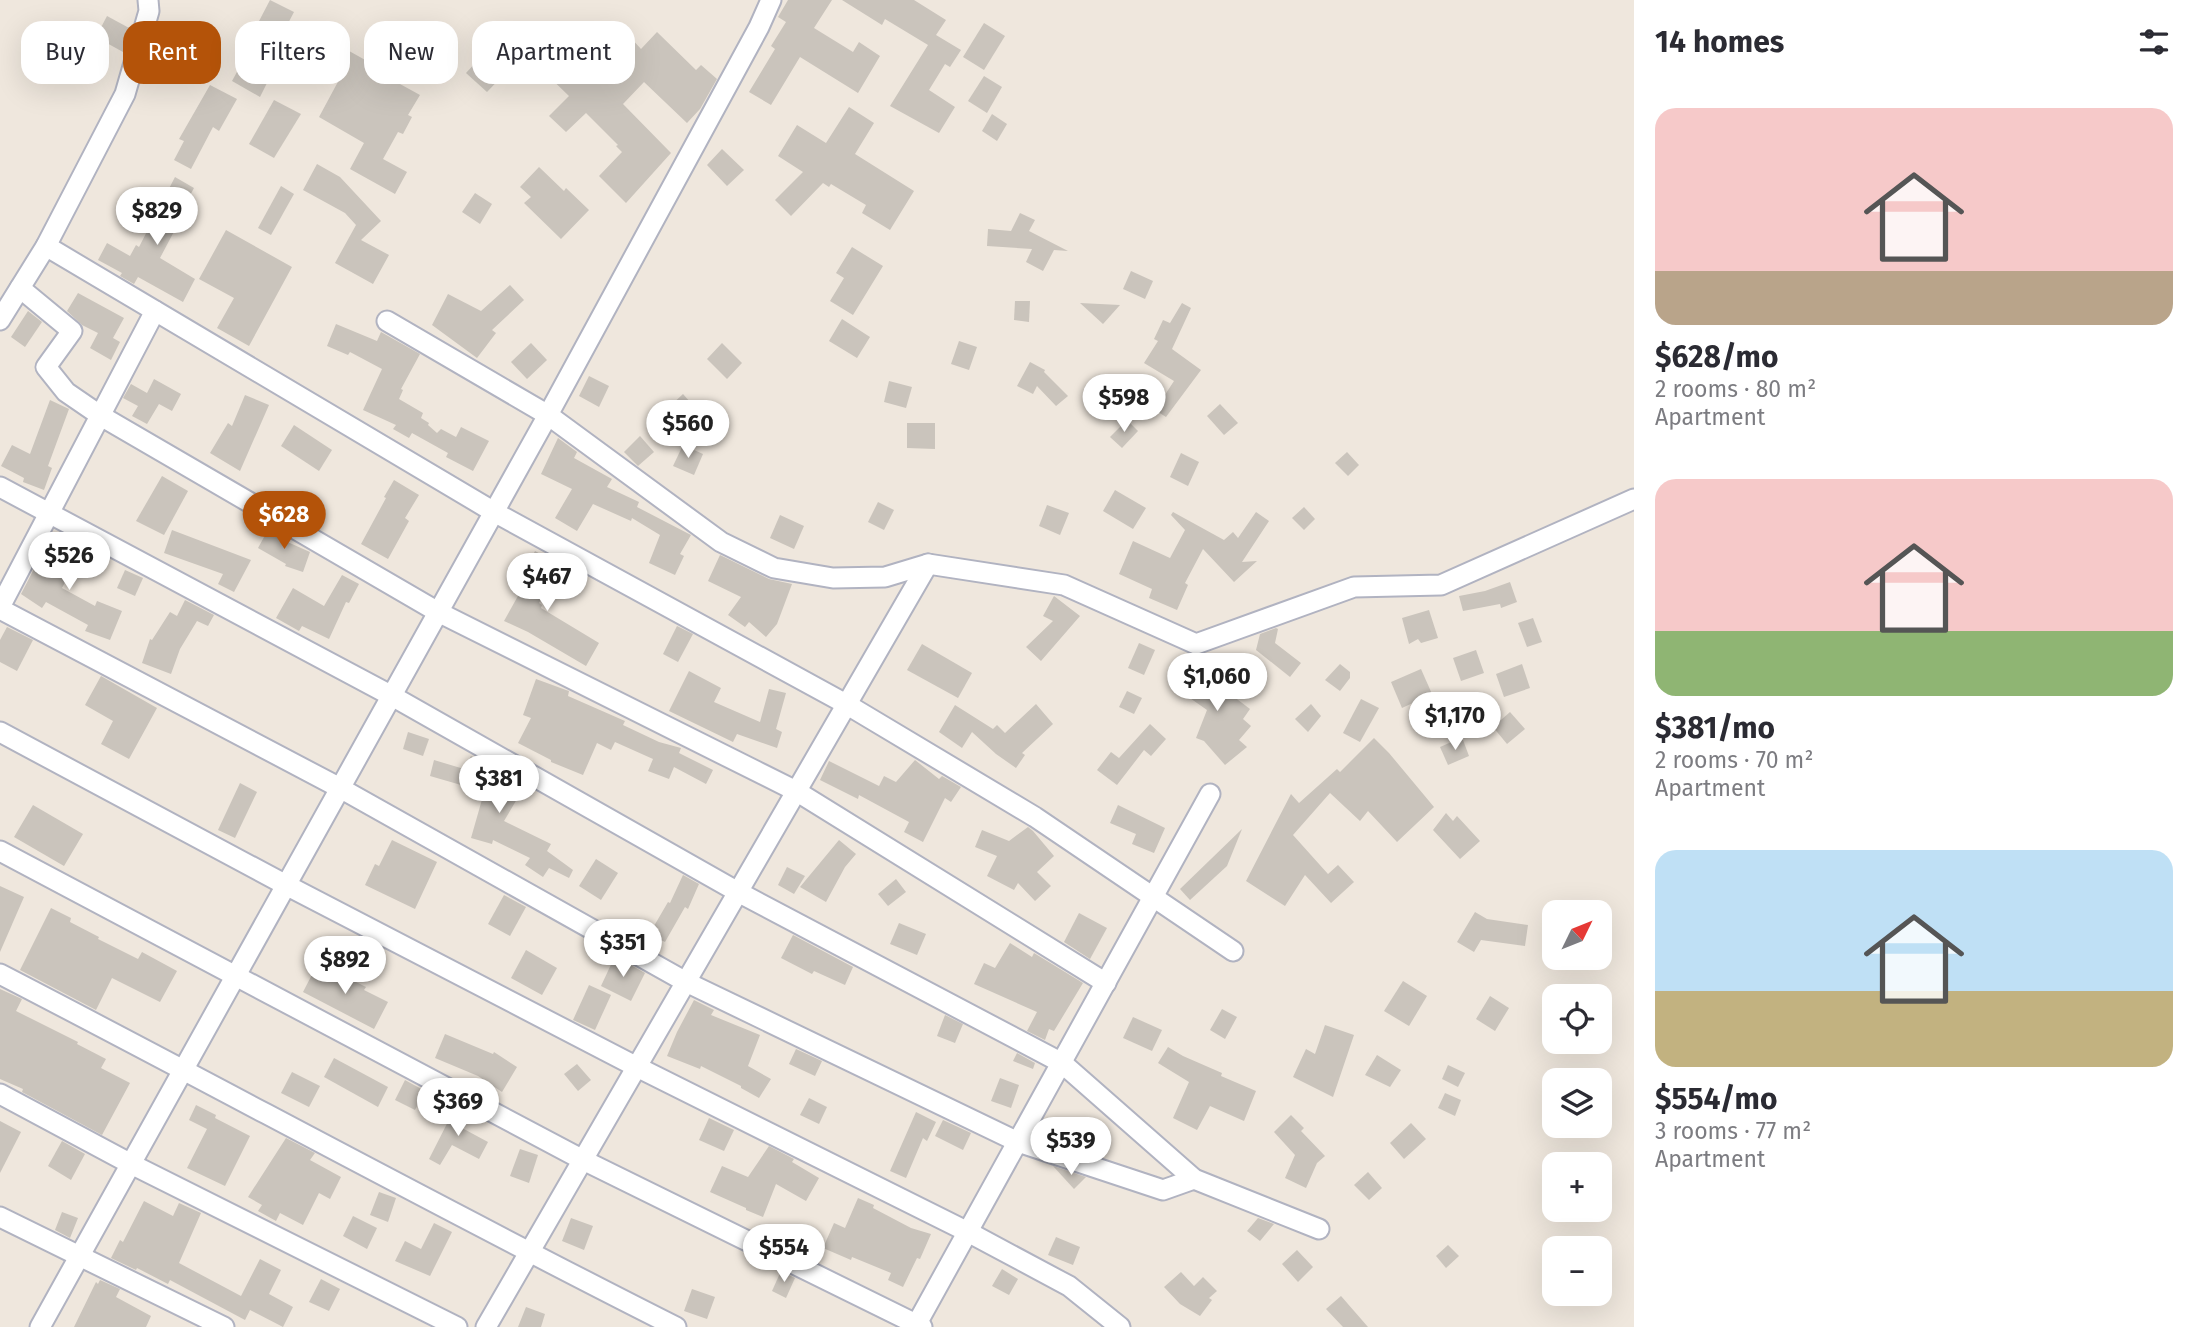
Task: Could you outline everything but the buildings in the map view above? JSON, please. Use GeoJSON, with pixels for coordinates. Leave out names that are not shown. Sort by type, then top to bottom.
{"type":"FeatureCollection","features":[{"type":"Feature","properties":{"kind":"street"},"geometry":{"type":"LineString","coordinates":[[0,320],[46,246],[125,94],[149,11],[148,0]]}},
{"type":"Feature","properties":{"kind":"street"},"geometry":{"type":"LineString","coordinates":[[40,1327],[548,415],[759,27],[771,0]]}},
{"type":"Feature","properties":{"kind":"street"},"geometry":{"type":"LineString","coordinates":[[46,246],[494,512],[846,705],[1035,817],[1233,951]]}},
{"type":"Feature","properties":{"kind":"street"},"geometry":{"type":"LineString","coordinates":[[20,288],[72,331],[46,367],[66,392],[101,416],[438,612],[796,791],[1106,983]]}},
{"type":"Feature","properties":{"kind":"street"},"geometry":{"type":"LineString","coordinates":[[155,312],[0,608],[340,788],[686,982],[1018,1142],[1163,1190],[1194,1179]]}},
{"type":"Feature","properties":{"kind":"street"},"geometry":{"type":"LineString","coordinates":[[387,320],[548,415],[720,542],[774,568],[833,578],[872,578],[885,577],[928,564],[1064,584],[1196,644],[1354,587],[1441,585],[1634,499]]}},
{"type":"Feature","properties":{"kind":"street"},"geometry":{"type":"LineString","coordinates":[[0,487],[392,696],[738,892],[1062,1063],[1194,1179],[1319,1229]]}},
{"type":"Feature","properties":{"kind":"street"},"geometry":{"type":"LineString","coordinates":[[486,1327],[928,564]]}},
{"type":"Feature","properties":{"kind":"street"},"geometry":{"type":"LineString","coordinates":[[0,732],[286,885],[637,1067],[968,1232],[1069,1286],[1120,1327]]}},
{"type":"Feature","properties":{"kind":"street"},"geometry":{"type":"LineString","coordinates":[[0,851],[583,1160],[918,1326],[1210,794]]}},
{"type":"Feature","properties":{"kind":"street"},"geometry":{"type":"LineString","coordinates":[[0,974],[529,1253],[677,1327]]}},
{"type":"Feature","properties":{"kind":"street"},"geometry":{"type":"LineString","coordinates":[[0,1094],[131,1164],[457,1327]]}},
{"type":"Feature","properties":{"kind":"street"},"geometry":{"type":"LineString","coordinates":[[0,1217],[224,1327]]}}]}
